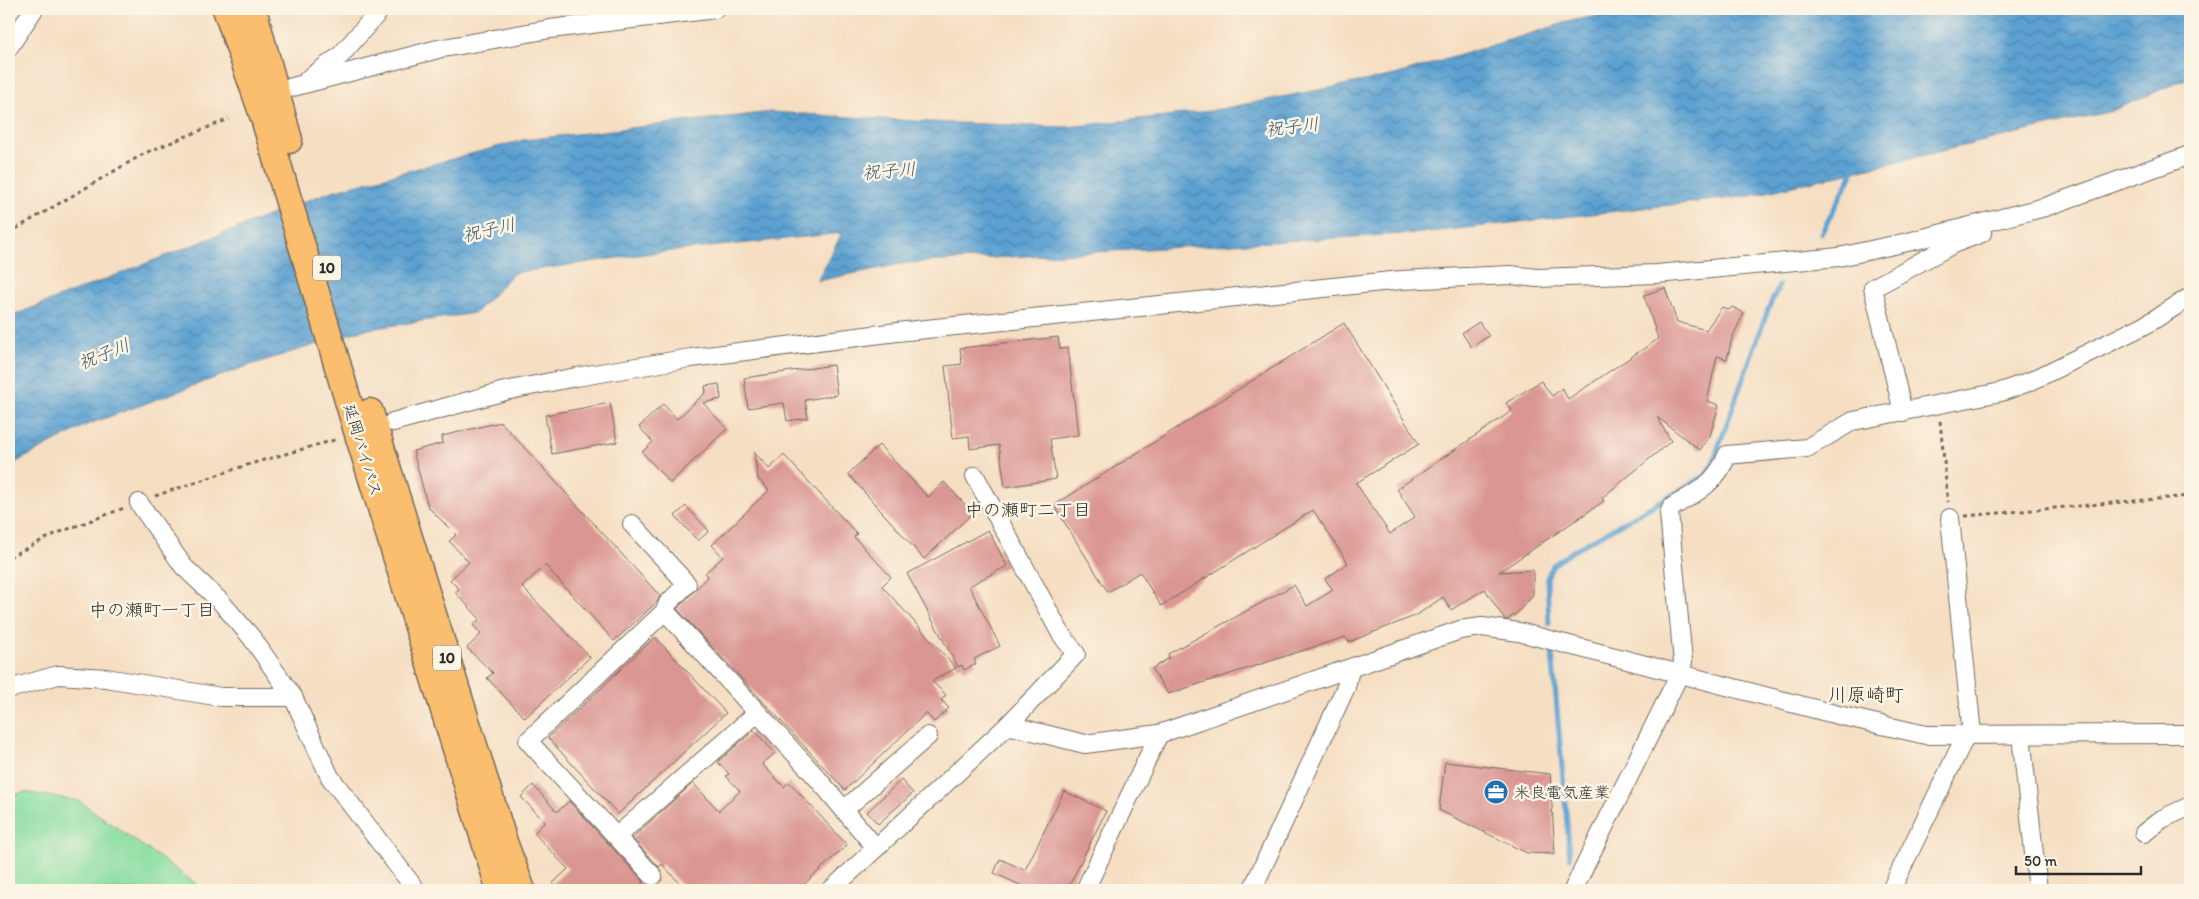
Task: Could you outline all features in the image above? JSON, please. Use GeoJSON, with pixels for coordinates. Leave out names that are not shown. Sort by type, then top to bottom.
{"type":"FeatureCollection","features":[{"type":"Feature","properties":{"kind":"highway","name":"延岡バイパス"},"geometry":{"type":"LineString","coordinates":[[226,9],[269,105],[370,427],[504,842],[522,890]]}},
{"type":"Feature","properties":{"kind":"highway","name":"延岡バイパス"},"geometry":{"type":"LineString","coordinates":[[254,9],[269,105]]}},
{"type":"Feature","properties":{"kind":"highway","name":"延岡バイパス"},"geometry":{"type":"LineString","coordinates":[[370,427],[500,890]]}},
{"type":"Feature","properties":{"kind":"street"},"geometry":{"type":"LineString","coordinates":[[9,47],[34,9]]}},
{"type":"Feature","properties":{"kind":"street"},"geometry":{"type":"LineString","coordinates":[[269,105],[340,56],[381,9]]}},
{"type":"Feature","properties":{"kind":"street"},"geometry":{"type":"LineString","coordinates":[[301,84],[438,49],[550,29],[715,9]]}},
{"type":"Feature","properties":{"kind":"street"},"geometry":{"type":"LineString","coordinates":[[1903,412],[1873,288],[1955,243],[2045,207],[2190,154]]}},
{"type":"Feature","properties":{"kind":"street"},"geometry":{"type":"LineString","coordinates":[[370,427],[506,391],[691,358],[897,332],[1401,280],[1510,275],[1538,278],[1657,274],[1839,257],[1912,241],[2045,207]]}},
{"type":"Feature","properties":{"kind":"street"},"geometry":{"type":"LineString","coordinates":[[1573,890],[1680,673],[1683,662],[1669,513],[1672,507],[1708,485],[1723,468],[1727,455],[1807,448],[1853,421],[2001,392],[2031,382],[2147,324],[2190,297]]}},
{"type":"Feature","properties":{"kind":"street"},"geometry":{"type":"LineString","coordinates":[[831,890],[1008,725],[1076,654],[1062,634],[975,476]]}},
{"type":"Feature","properties":{"kind":"street"},"geometry":{"type":"LineString","coordinates":[[139,503],[184,567],[220,602],[252,638],[293,697],[330,777],[416,890]]}},
{"type":"Feature","properties":{"kind":"street"},"geometry":{"type":"LineString","coordinates":[[1892,890],[1969,735],[1950,518]]}},
{"type":"Feature","properties":{"kind":"street"},"geometry":{"type":"LineString","coordinates":[[632,524],[687,584],[668,603],[665,611],[528,741],[653,876]]}},
{"type":"Feature","properties":{"kind":"street"},"geometry":{"type":"LineString","coordinates":[[665,611],[876,848]]}},
{"type":"Feature","properties":{"kind":"street"},"geometry":{"type":"LineString","coordinates":[[1008,725],[1085,744],[1159,734],[1460,630],[1482,627],[1519,632],[1838,715],[1926,735],[2190,734]]}},
{"type":"Feature","properties":{"kind":"street"},"geometry":{"type":"LineString","coordinates":[[1252,890],[1346,687],[1350,669]]}},
{"type":"Feature","properties":{"kind":"street"},"geometry":{"type":"LineString","coordinates":[[9,690],[58,675],[106,678],[221,696],[293,697]]}},
{"type":"Feature","properties":{"kind":"street"},"geometry":{"type":"LineString","coordinates":[[617,836],[756,713]]}},
{"type":"Feature","properties":{"kind":"street"},"geometry":{"type":"LineString","coordinates":[[1085,890],[1159,734]]}},
{"type":"Feature","properties":{"kind":"street"},"geometry":{"type":"LineString","coordinates":[[844,810],[928,736]]}},
{"type":"Feature","properties":{"kind":"street"},"geometry":{"type":"LineString","coordinates":[[2021,736],[2038,890]]}},
{"type":"Feature","properties":{"kind":"street"},"geometry":{"type":"LineString","coordinates":[[2144,833],[2162,819],[2190,806]]}},
{"type":"Feature","properties":{"kind":"street"},"geometry":{"type":"LineString","coordinates":[[1581,873],[1584,890]]}},
{"type":"Feature","properties":{"kind":"path"},"geometry":{"type":"LineString","coordinates":[[9,233],[145,153],[229,119]]}},
{"type":"Feature","properties":{"kind":"path"},"geometry":{"type":"LineString","coordinates":[[1938,405],[1950,518],[2190,496]]}},
{"type":"Feature","properties":{"kind":"path"},"geometry":{"type":"LineString","coordinates":[[9,556],[56,534],[139,503],[250,464],[370,427]]}},
{"type":"Feature","properties":{"kind":"green space"},"geometry":{"type":"Polygon","coordinates":[[[24,792],[79,801],[205,890],[9,890],[9,797],[24,792]]]}},
{"type":"Feature","properties":{"kind":"water","name":"祝子川"},"geometry":{"type":"Polygon","coordinates":[[[1629,9],[2190,9],[2190,77],[2112,111],[1750,196],[1421,233],[906,263],[817,281],[842,233],[644,254],[514,273],[475,313],[362,330],[250,365],[84,426],[9,466],[9,317],[329,192],[523,140],[772,112],[929,122],[1068,127],[1210,111],[1395,75],[1571,21],[1629,9]]]}},
{"type":"Feature","properties":{"kind":"building"},"geometry":{"type":"Polygon","coordinates":[[[1665,288],[1677,322],[1706,330],[1722,307],[1729,310],[1732,307],[1744,313],[1732,338],[1727,359],[1717,356],[1707,401],[1719,405],[1710,436],[1700,450],[1657,417],[1671,441],[1602,498],[1604,501],[1499,572],[1533,570],[1533,595],[1517,613],[1507,620],[1504,619],[1485,589],[1451,610],[1443,597],[1417,615],[1349,642],[1345,637],[1168,694],[1152,669],[1169,658],[1168,654],[1294,585],[1307,606],[1333,590],[1325,579],[1348,563],[1313,510],[1161,606],[1140,572],[1108,592],[1056,509],[1056,504],[1344,323],[1419,444],[1356,483],[1390,534],[1415,517],[1397,489],[1512,411],[1506,403],[1541,381],[1552,396],[1562,388],[1568,399],[1658,339],[1644,295],[1665,288]]]}},
{"type":"Feature","properties":{"kind":"building"},"geometry":{"type":"Polygon","coordinates":[[[1479,322],[1489,336],[1471,347],[1462,333],[1479,322]]]}},
{"type":"Feature","properties":{"kind":"building"},"geometry":{"type":"Polygon","coordinates":[[[1058,337],[1060,349],[1068,348],[1078,435],[1050,439],[1056,479],[1005,487],[999,445],[970,449],[969,436],[953,438],[945,366],[962,364],[960,348],[1058,337]]]}},
{"type":"Feature","properties":{"kind":"building"},"geometry":{"type":"Polygon","coordinates":[[[833,365],[837,395],[805,400],[808,418],[787,421],[784,403],[748,408],[744,378],[833,365]]]}},
{"type":"Feature","properties":{"kind":"building"},"geometry":{"type":"Polygon","coordinates":[[[719,384],[721,399],[703,403],[727,429],[670,483],[642,452],[653,442],[639,427],[663,404],[677,419],[706,392],[705,386],[719,384]]]}},
{"type":"Feature","properties":{"kind":"building"},"geometry":{"type":"Polygon","coordinates":[[[610,403],[617,442],[552,454],[545,415],[610,403]]]}},
{"type":"Feature","properties":{"kind":"building"},"geometry":{"type":"Polygon","coordinates":[[[501,422],[660,596],[657,602],[614,641],[545,565],[522,587],[590,657],[525,718],[487,678],[493,673],[467,648],[481,634],[473,625],[480,619],[455,592],[459,589],[450,580],[469,562],[449,541],[456,535],[428,507],[413,451],[443,443],[442,436],[501,422]]]}},
{"type":"Feature","properties":{"kind":"building"},"geometry":{"type":"Polygon","coordinates":[[[879,445],[928,497],[944,482],[973,513],[924,559],[848,474],[879,445]]]}},
{"type":"Feature","properties":{"kind":"building"},"geometry":{"type":"Polygon","coordinates":[[[754,452],[769,469],[784,455],[857,534],[854,537],[891,577],[882,586],[956,668],[932,681],[946,695],[941,700],[949,708],[934,722],[926,713],[845,790],[677,609],[708,576],[705,573],[723,557],[712,545],[769,490],[758,479],[754,452]]]}},
{"type":"Feature","properties":{"kind":"building"},"geometry":{"type":"Polygon","coordinates":[[[686,506],[709,531],[698,541],[675,516],[686,506]]]}},
{"type":"Feature","properties":{"kind":"building"},"geometry":{"type":"Polygon","coordinates":[[[988,530],[1007,566],[969,586],[1000,646],[974,659],[976,664],[964,670],[962,665],[958,667],[907,574],[988,530]]]}},
{"type":"Feature","properties":{"kind":"building"},"geometry":{"type":"Polygon","coordinates":[[[655,637],[726,713],[618,814],[548,738],[655,637]]]}},
{"type":"Feature","properties":{"kind":"building"},"geometry":{"type":"Polygon","coordinates":[[[754,730],[775,753],[762,764],[784,787],[789,782],[847,845],[798,890],[686,890],[662,864],[659,867],[632,838],[693,783],[719,811],[740,791],[726,776],[729,774],[718,762],[754,730]]]}},
{"type":"Feature","properties":{"kind":"building","name":"米良電気産業"},"geometry":{"type":"Polygon","coordinates":[[[1445,762],[1550,774],[1555,854],[1527,853],[1439,810],[1445,762]]]}},
{"type":"Feature","properties":{"kind":"building"},"geometry":{"type":"Polygon","coordinates":[[[901,780],[913,793],[878,824],[867,812],[901,780]]]}},
{"type":"Feature","properties":{"kind":"building"},"geometry":{"type":"Polygon","coordinates":[[[533,785],[557,812],[569,801],[644,882],[634,890],[558,890],[552,884],[568,869],[534,833],[545,822],[521,797],[533,785]]]}},
{"type":"Feature","properties":{"kind":"building"},"geometry":{"type":"Polygon","coordinates":[[[1064,791],[1106,811],[1067,890],[1031,890],[994,873],[1000,859],[1025,870],[1064,791]]]}},
{"type":"Feature","properties":{"kind":"waterway"},"geometry":{"type":"LineString","coordinates":[[1821,234],[1856,166]]}},
{"type":"Feature","properties":{"kind":"waterway"},"geometry":{"type":"LineString","coordinates":[[1549,623],[1547,578],[1553,565],[1573,551],[1705,476],[1713,462],[1769,307],[1779,286]]}},
{"type":"Feature","properties":{"kind":"waterway"},"geometry":{"type":"LineString","coordinates":[[1552,652],[1570,858]]}},
{"type":"Feature","properties":{"kind":"place","name":"米良電気産業"},"geometry":{"type":"Point","coordinates":[1496,792]}},
{"type":"Feature","properties":{"kind":"district","name":"中の瀬町二丁目"},"geometry":{"type":"Point","coordinates":[1028,510]}},
{"type":"Feature","properties":{"kind":"district","name":"中の瀬町一丁目"},"geometry":{"type":"Point","coordinates":[152,610]}},
{"type":"Feature","properties":{"kind":"district","name":"川原崎町"},"geometry":{"type":"Point","coordinates":[1866,694]}}]}
